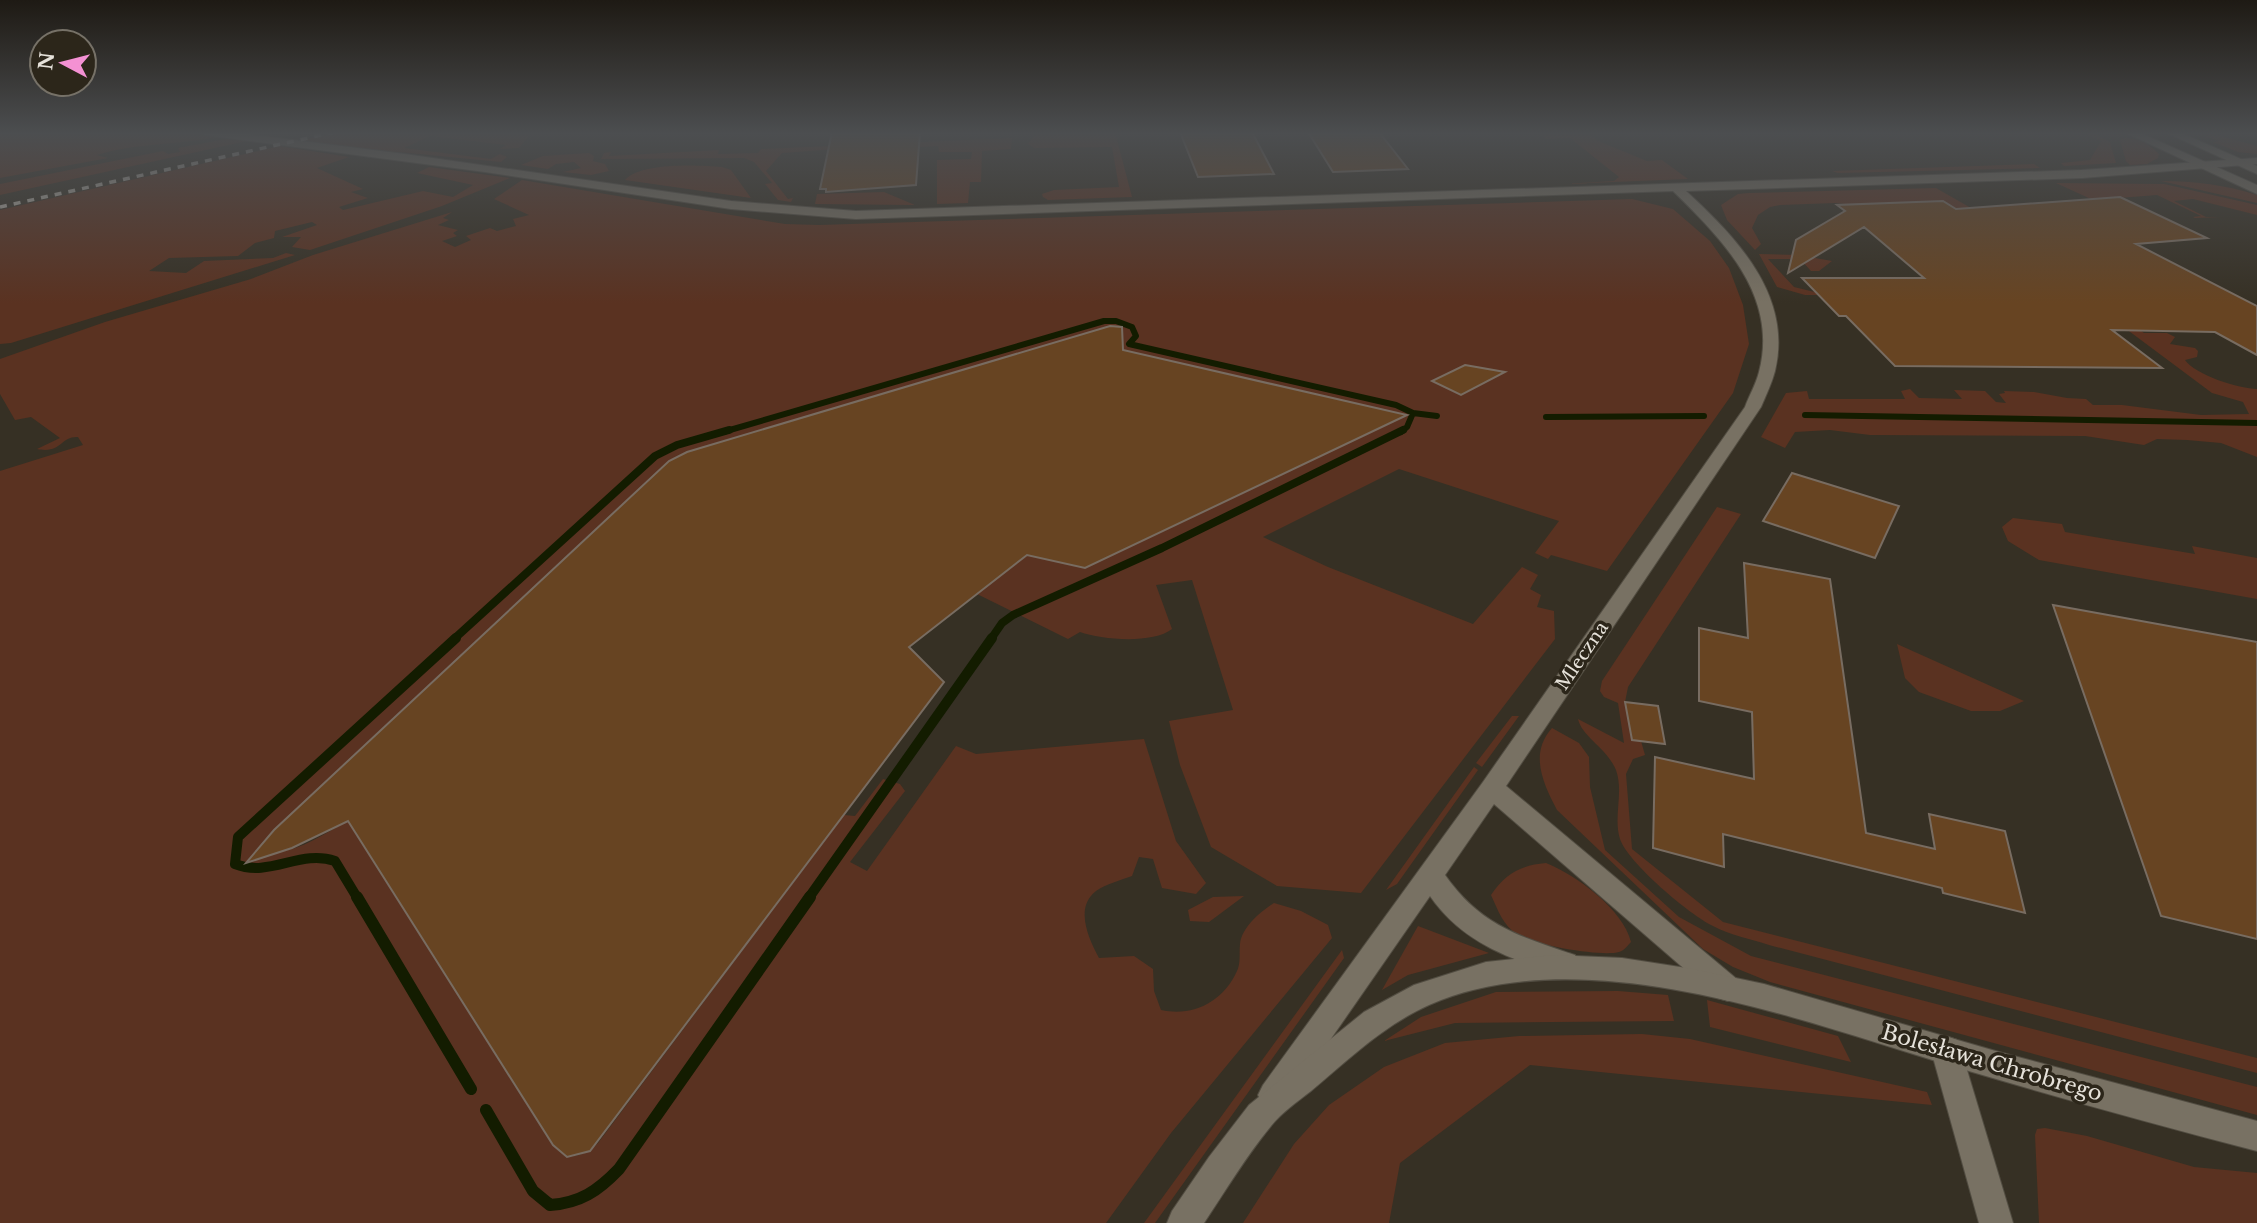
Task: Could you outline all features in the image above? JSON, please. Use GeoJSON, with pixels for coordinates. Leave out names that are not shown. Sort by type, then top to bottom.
{"type":"FeatureCollection","features":[{"type":"Feature","properties":{"kind":"street"},"geometry":{"type":"LineString","coordinates":[[624,189],[807,214],[973,211],[1614,189]]}},
{"type":"Feature","properties":{"kind":"street","name":"Mleczna"},"geometry":{"type":"LineString","coordinates":[[1261,1114],[1492,788],[1753,407],[1765,384],[1772,362],[1773,342],[1765,298],[1733,244],[1677,189]]}},
{"type":"Feature","properties":{"kind":"street","name":"Bolesława Chrobrego"},"geometry":{"type":"LineString","coordinates":[[1492,788],[1728,989]]}},
{"type":"Feature","properties":{"kind":"street","name":"Bolesława Chrobrego"},"geometry":{"type":"LineString","coordinates":[[1429,874],[1456,912],[1475,928],[1500,942],[1583,969]]}},
{"type":"Feature","properties":{"kind":"street","name":"Bolesława Chrobrego"},"geometry":{"type":"LineString","coordinates":[[1184,1223],[1261,1114],[1350,1038],[1384,1014],[1424,994],[1462,981],[1497,974],[1583,969],[1654,975],[1728,989],[1789,1003],[1945,1050],[2257,1136]]}},
{"type":"Feature","properties":{"kind":"street"},"geometry":{"type":"LineString","coordinates":[[1945,1050],[1996,1223]]}},
{"type":"Feature","properties":{"kind":"shaded area"},"geometry":{"type":"Polygon","coordinates":[[[0,189],[27,189],[0,195],[0,189]]]}},
{"type":"Feature","properties":{"kind":"shaded area"},"geometry":{"type":"Polygon","coordinates":[[[92,189],[363,189],[351,192],[368,198],[339,207],[343,210],[423,191],[453,197],[466,189],[483,189],[442,206],[310,250],[292,247],[301,237],[282,237],[317,225],[312,222],[275,231],[274,238],[255,243],[238,256],[169,258],[149,271],[186,273],[204,261],[273,258],[286,253],[295,255],[11,343],[0,344],[0,210],[92,189]]]}},
{"type":"Feature","properties":{"kind":"shaded area"},"geometry":{"type":"Polygon","coordinates":[[[509,189],[576,189],[785,224],[819,225],[1632,199],[1673,209],[1710,241],[1729,268],[1743,305],[1749,344],[1733,393],[1607,571],[1551,555],[1548,559],[1535,553],[1559,521],[1399,469],[1263,537],[1328,567],[1473,624],[1522,567],[1538,575],[1530,589],[1541,595],[1537,607],[1554,611],[1555,639],[1361,893],[1277,886],[1211,847],[1180,765],[1169,721],[1233,710],[1192,580],[1156,585],[1172,629],[1140,639],[1114,639],[1080,632],[1068,639],[977,594],[1027,555],[1085,568],[1393,421],[1398,414],[1106,347],[1120,328],[1110,326],[687,452],[669,461],[273,851],[301,846],[348,821],[553,1145],[566,1157],[571,1157],[587,1152],[598,1143],[844,815],[855,816],[883,779],[900,784],[905,791],[850,862],[867,871],[956,746],[976,754],[1144,739],[1176,841],[1206,883],[1196,894],[1162,888],[1153,859],[1139,857],[1132,876],[1109,884],[1089,898],[1086,924],[1099,958],[1134,956],[1153,969],[1154,991],[1161,1010],[1173,1012],[1206,1005],[1224,991],[1238,968],[1244,932],[1258,915],[1274,903],[1301,911],[1328,925],[1332,938],[1171,1133],[1106,1223],[0,1223],[0,471],[83,445],[78,437],[72,437],[51,449],[37,449],[60,438],[31,417],[15,420],[0,394],[0,359],[105,322],[251,279],[313,255],[452,212],[443,218],[449,220],[438,225],[458,230],[453,233],[457,236],[442,241],[455,247],[471,240],[466,236],[490,228],[497,231],[516,226],[513,219],[529,215],[494,199],[509,189]]]}},
{"type":"Feature","properties":{"kind":"shaded area"},"geometry":{"type":"Polygon","coordinates":[[[689,189],[745,189],[751,198],[689,189]]]}},
{"type":"Feature","properties":{"kind":"shaded area"},"geometry":{"type":"Polygon","coordinates":[[[769,189],[780,189],[788,199],[793,198],[791,202],[778,200],[769,189]]]}},
{"type":"Feature","properties":{"kind":"shaded area"},"geometry":{"type":"Polygon","coordinates":[[[937,189],[969,189],[968,203],[937,204],[937,189]]]}},
{"type":"Feature","properties":{"kind":"shaded area"},"geometry":{"type":"Polygon","coordinates":[[[1130,189],[1132,197],[1048,200],[1043,197],[1042,194],[1054,190],[1130,189]]]}},
{"type":"Feature","properties":{"kind":"shaded area"},"geometry":{"type":"Polygon","coordinates":[[[1938,189],[1999,224],[2144,333],[2167,333],[2175,337],[2170,344],[2195,348],[2198,351],[2197,357],[2185,360],[2190,366],[2229,384],[2257,389],[2257,457],[2221,443],[2187,440],[2157,439],[2144,445],[2085,436],[1870,435],[1830,430],[1795,432],[1785,448],[1761,437],[1786,393],[1807,391],[1809,399],[1905,399],[1901,391],[1910,389],[1919,398],[1962,399],[1954,390],[1985,391],[1996,402],[2006,403],[1999,394],[2005,393],[2004,391],[2034,392],[2086,399],[2093,405],[2122,405],[2201,415],[2249,414],[2243,402],[2212,393],[1988,226],[1943,201],[1866,206],[1835,203],[1770,207],[1758,215],[1752,228],[1761,244],[1755,250],[1727,220],[1721,205],[1738,194],[1938,189]]]}},
{"type":"Feature","properties":{"kind":"shaded area"},"geometry":{"type":"Polygon","coordinates":[[[2069,189],[2186,189],[2257,205],[2257,215],[2193,199],[2174,201],[2206,217],[2220,217],[2195,218],[2193,217],[2201,216],[2157,195],[2093,200],[2069,189]]]}},
{"type":"Feature","properties":{"kind":"shaded area"},"geometry":{"type":"Polygon","coordinates":[[[2196,189],[2234,189],[2257,195],[2257,203],[2196,189]]]}},
{"type":"Feature","properties":{"kind":"shaded area"},"geometry":{"type":"Polygon","coordinates":[[[884,192],[915,205],[815,204],[817,194],[884,192]]]}},
{"type":"Feature","properties":{"kind":"shaded area"},"geometry":{"type":"Polygon","coordinates":[[[1759,254],[1798,255],[1832,261],[1819,271],[1811,271],[1800,259],[1768,259],[1794,287],[1827,295],[1805,295],[1777,287],[1759,254]]]}},
{"type":"Feature","properties":{"kind":"shaded area"},"geometry":{"type":"Polygon","coordinates":[[[1717,507],[1741,514],[1628,687],[1625,702],[1632,739],[1641,741],[1645,755],[1633,759],[1626,774],[1632,849],[1723,922],[2257,1058],[2257,1073],[1733,934],[1703,920],[1647,874],[1625,849],[1620,839],[1616,770],[1607,755],[1584,731],[1578,719],[1624,743],[1618,703],[1604,697],[1600,691],[1602,681],[1717,507]]]}},
{"type":"Feature","properties":{"kind":"shaded area"},"geometry":{"type":"Polygon","coordinates":[[[2013,518],[2062,524],[2065,532],[2195,554],[2192,546],[2257,558],[2257,599],[2039,560],[2008,541],[2002,527],[2013,518]]]}},
{"type":"Feature","properties":{"kind":"shaded area"},"geometry":{"type":"Polygon","coordinates":[[[1897,644],[2024,701],[2000,711],[1971,711],[1919,692],[1905,678],[1897,644]]]}},
{"type":"Feature","properties":{"kind":"shaded area"},"geometry":{"type":"Polygon","coordinates":[[[1512,716],[1519,716],[1482,767],[1476,763],[1512,716]]]}},
{"type":"Feature","properties":{"kind":"shaded area"},"geometry":{"type":"Polygon","coordinates":[[[1552,728],[1579,743],[1589,757],[1590,787],[1605,850],[1679,917],[1751,956],[2257,1087],[2257,1115],[1770,982],[1733,967],[1703,949],[1557,810],[1543,779],[1540,758],[1545,738],[1552,728]]]}},
{"type":"Feature","properties":{"kind":"shaded area"},"geometry":{"type":"Polygon","coordinates":[[[1474,767],[1478,770],[1397,884],[1386,890],[1474,767]]]}},
{"type":"Feature","properties":{"kind":"shaded area"},"geometry":{"type":"Polygon","coordinates":[[[1546,863],[1584,885],[1619,917],[1631,942],[1626,948],[1610,953],[1568,949],[1526,939],[1508,927],[1491,895],[1502,881],[1514,872],[1546,863]]]}},
{"type":"Feature","properties":{"kind":"shaded area"},"geometry":{"type":"Polygon","coordinates":[[[1244,896],[1209,922],[1190,921],[1188,910],[1213,897],[1244,896]]]}},
{"type":"Feature","properties":{"kind":"shaded area"},"geometry":{"type":"Polygon","coordinates":[[[1418,926],[1489,953],[1408,975],[1382,990],[1418,926]]]}},
{"type":"Feature","properties":{"kind":"shaded area"},"geometry":{"type":"Polygon","coordinates":[[[1342,950],[1344,958],[1155,1223],[1144,1223],[1342,950]]]}},
{"type":"Feature","properties":{"kind":"shaded area"},"geometry":{"type":"Polygon","coordinates":[[[1618,991],[1668,995],[1674,1021],[1455,1023],[1384,1041],[1421,1017],[1496,992],[1618,991]]]}},
{"type":"Feature","properties":{"kind":"shaded area"},"geometry":{"type":"Polygon","coordinates":[[[1707,1000],[1838,1036],[1851,1062],[1710,1027],[1707,1000]]]}},
{"type":"Feature","properties":{"kind":"shaded area"},"geometry":{"type":"Polygon","coordinates":[[[1642,1034],[1690,1039],[1927,1092],[1932,1105],[1530,1065],[1400,1163],[1389,1223],[1243,1223],[1294,1144],[1329,1105],[1384,1067],[1445,1043],[1519,1036],[1642,1034]]]}},
{"type":"Feature","properties":{"kind":"shaded area"},"geometry":{"type":"Polygon","coordinates":[[[2037,1129],[2087,1136],[2194,1167],[2257,1173],[2257,1223],[2039,1223],[2035,1135],[2037,1129]]]}},
{"type":"Feature","properties":{"kind":"building"},"geometry":{"type":"Polygon","coordinates":[[[826,189],[864,189],[826,192],[826,189]]]}},
{"type":"Feature","properties":{"kind":"building"},"geometry":{"type":"Polygon","coordinates":[[[2120,197],[2207,238],[2136,244],[2257,306],[2257,355],[2215,332],[2112,330],[2162,368],[1895,366],[1846,316],[1839,316],[1802,278],[1924,278],[1864,227],[1788,273],[1796,240],[1845,211],[1837,205],[1943,201],[1956,209],[2120,197]]]}},
{"type":"Feature","properties":{"kind":"building"},"geometry":{"type":"Polygon","coordinates":[[[1110,326],[1122,327],[1123,350],[1407,415],[1085,568],[1027,555],[909,647],[944,682],[590,1151],[567,1157],[553,1145],[348,821],[292,848],[246,863],[274,830],[669,461],[687,452],[1110,326]]]}},
{"type":"Feature","properties":{"kind":"building"},"geometry":{"type":"Polygon","coordinates":[[[1465,365],[1505,372],[1461,395],[1432,381],[1465,365]]]}},
{"type":"Feature","properties":{"kind":"building"},"geometry":{"type":"Polygon","coordinates":[[[1792,473],[1899,506],[1875,558],[1763,521],[1792,473]]]}},
{"type":"Feature","properties":{"kind":"building"},"geometry":{"type":"Polygon","coordinates":[[[1744,563],[1830,579],[1866,833],[1935,849],[1929,814],[2005,831],[2025,913],[1943,893],[1942,888],[1723,834],[1724,867],[1653,848],[1655,757],[1754,779],[1752,712],[1699,701],[1699,628],[1748,638],[1744,563]]]}},
{"type":"Feature","properties":{"kind":"building"},"geometry":{"type":"Polygon","coordinates":[[[2053,605],[2257,642],[2257,939],[2161,916],[2053,605]]]}},
{"type":"Feature","properties":{"kind":"building"},"geometry":{"type":"Polygon","coordinates":[[[1625,702],[1658,706],[1665,744],[1632,740],[1625,702]]]}},
{"type":"Feature","properties":{"kind":"waterway"},"geometry":{"type":"LineString","coordinates":[[723,432],[1104,321],[1116,321],[1132,327],[1136,336],[1129,344],[1396,405],[1413,413]]}},
{"type":"Feature","properties":{"kind":"waterway"},"geometry":{"type":"LineString","coordinates":[[1401,432],[1407,427],[1413,413]]}},
{"type":"Feature","properties":{"kind":"waterway"},"geometry":{"type":"LineString","coordinates":[[1413,413],[1437,416]]}},
{"type":"Feature","properties":{"kind":"waterway"},"geometry":{"type":"LineString","coordinates":[[1805,415],[2257,423]]}},
{"type":"Feature","properties":{"kind":"waterway"},"geometry":{"type":"LineString","coordinates":[[1546,417],[1704,416]]}},
{"type":"Feature","properties":{"kind":"waterway"},"geometry":{"type":"LineString","coordinates":[[454,639],[655,456],[677,445],[729,430]]}},
{"type":"Feature","properties":{"kind":"waterway"},"geometry":{"type":"LineString","coordinates":[[991,639],[1002,623],[1013,615],[1162,548],[1403,430]]}},
{"type":"Feature","properties":{"kind":"waterway"},"geometry":{"type":"LineString","coordinates":[[358,899],[335,861],[310,858],[260,868],[235,864],[238,837],[456,638]]}},
{"type":"Feature","properties":{"kind":"waterway"},"geometry":{"type":"LineString","coordinates":[[808,899],[992,638]]}},
{"type":"Feature","properties":{"kind":"waterway"},"geometry":{"type":"LineString","coordinates":[[357,897],[471,1089]]}},
{"type":"Feature","properties":{"kind":"waterway"},"geometry":{"type":"LineString","coordinates":[[486,1110],[533,1191],[550,1205],[570,1202],[596,1190],[619,1169],[810,897]]}},
{"type":"Feature","properties":{"kind":"railway"},"geometry":{"type":"LineString","coordinates":[[0,207],[80,189]]}}]}
